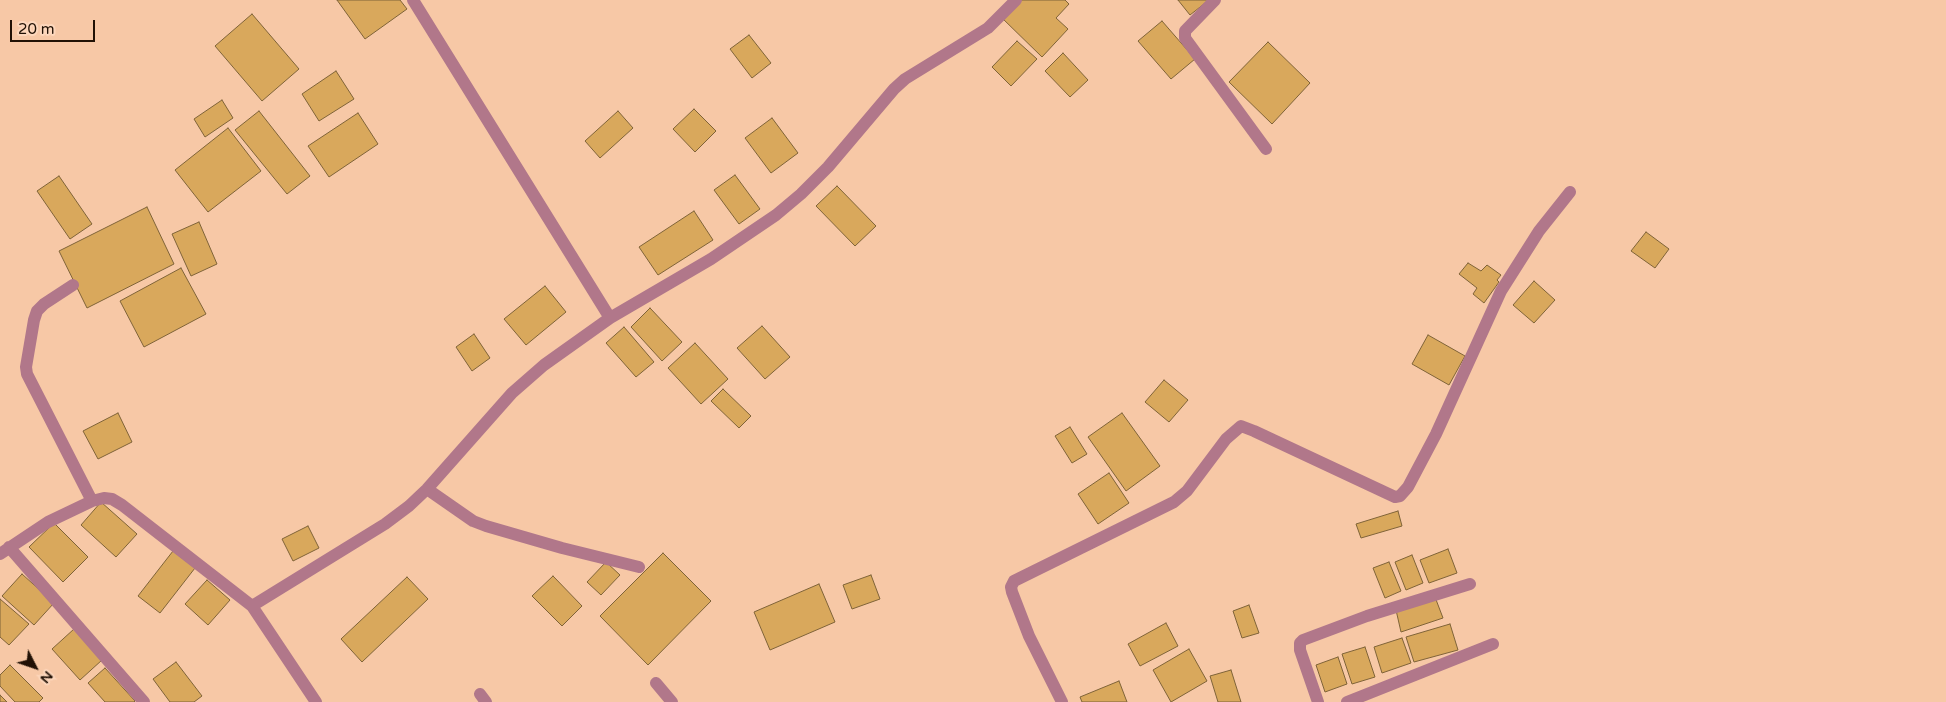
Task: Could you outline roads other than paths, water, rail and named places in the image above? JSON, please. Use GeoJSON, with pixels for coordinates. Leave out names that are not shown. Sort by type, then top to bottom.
{"type":"FeatureCollection","features":[{"type":"Feature","properties":{"kind":"street"},"geometry":{"type":"LineString","coordinates":[[413,0],[610,318]]}},
{"type":"Feature","properties":{"kind":"street"},"geometry":{"type":"LineString","coordinates":[[252,606],[385,524],[410,506],[512,393],[544,365],[610,318],[711,260],[776,215],[801,194],[828,167],[905,79],[988,28],[1016,0]]}},
{"type":"Feature","properties":{"kind":"street"},"geometry":{"type":"LineString","coordinates":[[1215,0],[1185,31],[1185,38],[1266,149]]}},
{"type":"Feature","properties":{"kind":"street"},"geometry":{"type":"LineString","coordinates":[[1062,702],[1029,636],[1012,592],[1011,587],[1014,582],[1174,502],[1187,491],[1226,439],[1242,426],[1395,497],[1400,496],[1408,487],[1436,434],[1501,291],[1534,239],[1570,192]]}},
{"type":"Feature","properties":{"kind":"street"},"geometry":{"type":"LineString","coordinates":[[73,285],[44,304],[37,312],[26,367],[27,374],[92,501]]}},
{"type":"Feature","properties":{"kind":"street"},"geometry":{"type":"LineString","coordinates":[[427,489],[473,521],[486,526],[562,548],[639,567]]}},
{"type":"Feature","properties":{"kind":"street"},"geometry":{"type":"LineString","coordinates":[[144,702],[4,550],[48,522],[92,501],[104,498],[112,499],[122,505],[252,606],[316,702]]}},
{"type":"Feature","properties":{"kind":"street"},"geometry":{"type":"LineString","coordinates":[[1318,702],[1300,650],[1300,643],[1303,640],[1367,616],[1470,584]]}},
{"type":"Feature","properties":{"kind":"street"},"geometry":{"type":"LineString","coordinates":[[1347,702],[1493,644]]}},
{"type":"Feature","properties":{"kind":"street"},"geometry":{"type":"LineString","coordinates":[[656,683],[672,702]]}}]}
